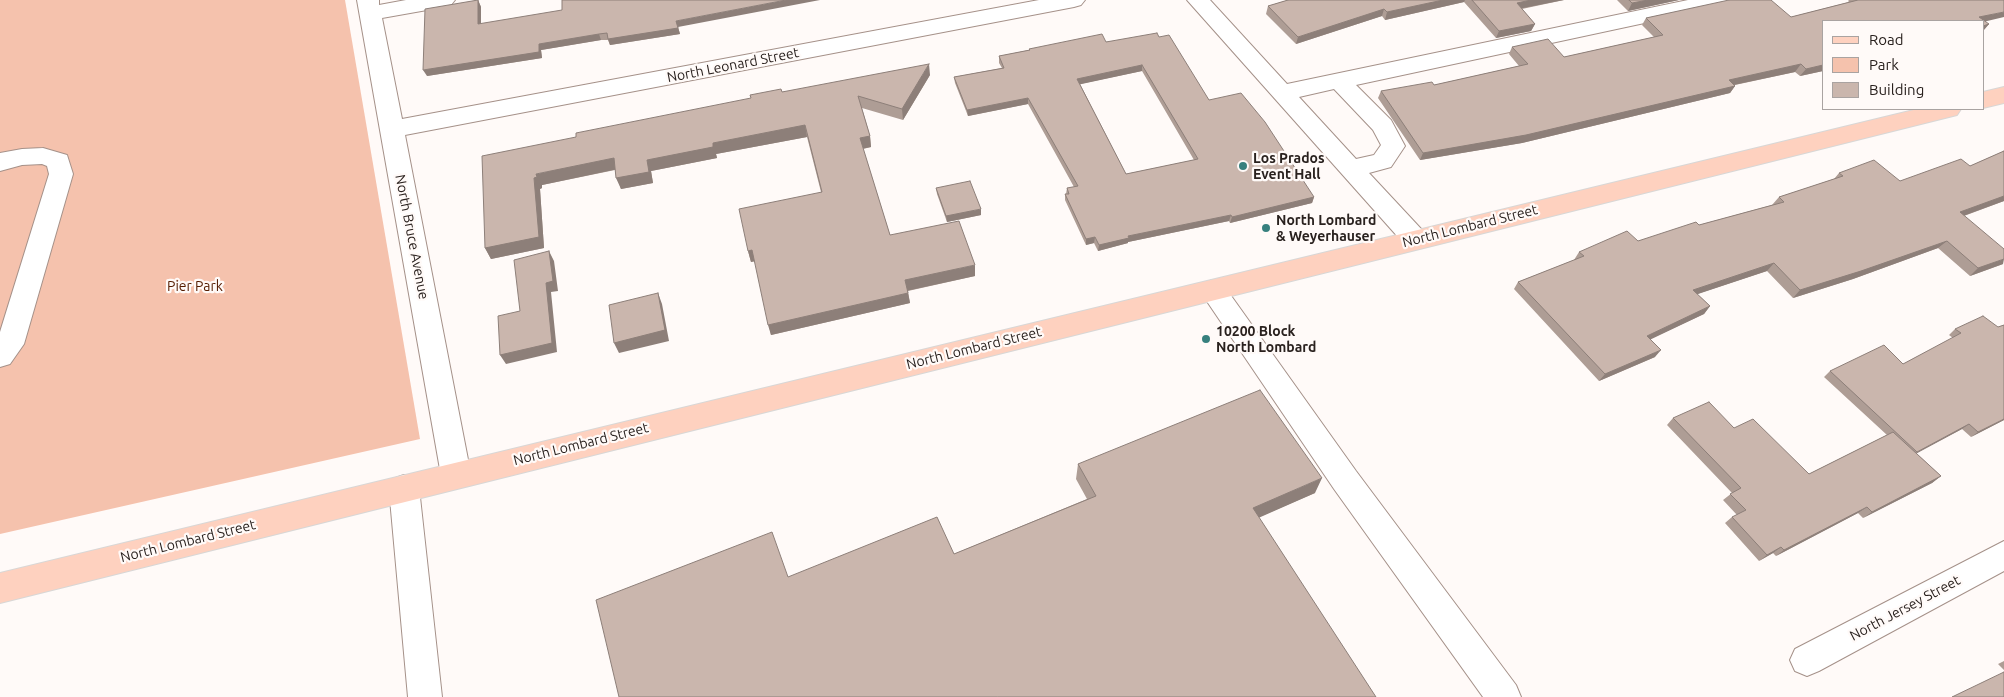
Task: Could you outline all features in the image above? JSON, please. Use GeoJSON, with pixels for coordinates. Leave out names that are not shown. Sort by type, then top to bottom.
{"type":"FeatureCollection","features":[{"type":"Feature","properties":{"kind":"main road"},"geometry":{"type":"LineString","coordinates":[[1984,100],[2004,95]]}},
{"type":"Feature","properties":{"kind":"main road","name":"North Lombard Street"},"geometry":{"type":"LineString","coordinates":[[0,588],[1945,110]]}},
{"type":"Feature","properties":{"kind":"street"},"geometry":{"type":"LineString","coordinates":[[369,6],[444,0]]}},
{"type":"Feature","properties":{"kind":"street","name":"North Leonard Street"},"geometry":{"type":"LineString","coordinates":[[392,129],[1074,0]]}},
{"type":"Feature","properties":{"kind":"street"},"geometry":{"type":"LineString","coordinates":[[1198,0],[1415,240]]}},
{"type":"Feature","properties":{"kind":"street"},"geometry":{"type":"LineString","coordinates":[[1282,93],[1719,0]]}},
{"type":"Feature","properties":{"kind":"street","name":"North Bruce Avenue"},"geometry":{"type":"LineString","coordinates":[[369,6],[456,475]]}},
{"type":"Feature","properties":{"kind":"street"},"geometry":{"type":"LineString","coordinates":[[1338,81],[1383,126],[1393,146],[1382,161],[1351,169]]}},
{"type":"Feature","properties":{"kind":"street"},"geometry":{"type":"LineString","coordinates":[[0,162],[22,157],[43,156],[58,161],[61,174],[10,344],[0,356]]}},
{"type":"Feature","properties":{"kind":"street"},"geometry":{"type":"LineString","coordinates":[[1213,290],[1345,480],[1504,697]]}},
{"type":"Feature","properties":{"kind":"street"},"geometry":{"type":"LineString","coordinates":[[404,488],[426,697]]}},
{"type":"Feature","properties":{"kind":"street","name":"North Jersey Street"},"geometry":{"type":"LineString","coordinates":[[1807,660],[2004,555]]}},
{"type":"Feature","properties":{"kind":"green space","name":"Pier Park"},"geometry":{"type":"Polygon","coordinates":[[[0,0],[345,0],[420,439],[0,534],[0,0]]]}},
{"type":"Feature","properties":{"kind":"building"},"geometry":{"type":"Polygon","coordinates":[[[478,0],[478,24],[562,10],[562,0],[786,0],[676,21],[678,28],[608,39],[607,33],[599,34],[539,44],[539,52],[423,70],[425,9],[478,0]]]}},
{"type":"Feature","properties":{"kind":"building"},"geometry":{"type":"Polygon","coordinates":[[[1288,0],[1443,0],[1387,12],[1384,9],[1298,37],[1268,6],[1288,0]]]}},
{"type":"Feature","properties":{"kind":"building"},"geometry":{"type":"Polygon","coordinates":[[[1472,0],[1531,0],[1517,3],[1535,24],[1499,31],[1472,0]]]}},
{"type":"Feature","properties":{"kind":"building"},"geometry":{"type":"Polygon","coordinates":[[[1629,0],[1648,0],[1632,3],[1629,0]]]}},
{"type":"Feature","properties":{"kind":"building"},"geometry":{"type":"Polygon","coordinates":[[[1729,0],[1771,0],[1791,17],[1858,0],[2004,0],[2004,12],[1979,17],[1983,20],[1822,20],[1822,65],[1806,69],[1801,64],[1729,80],[1735,86],[1526,135],[1423,153],[1381,91],[1432,82],[1434,85],[1528,64],[1512,47],[1548,39],[1564,57],[1663,35],[1646,18],[1729,0]]]}},
{"type":"Feature","properties":{"kind":"building"},"geometry":{"type":"Polygon","coordinates":[[[1157,33],[1159,37],[1169,35],[1209,100],[1241,93],[1265,122],[1314,197],[1232,217],[1231,215],[1128,236],[1129,238],[1099,245],[1095,237],[1086,239],[1065,194],[1069,194],[1067,188],[1078,186],[1028,98],[967,110],[954,77],[1004,68],[999,56],[1029,49],[1102,34],[1106,42],[1157,33]],[[1142,65],[1077,79],[1126,174],[1198,159],[1142,65]]]}},
{"type":"Feature","properties":{"kind":"building"},"geometry":{"type":"Polygon","coordinates":[[[929,64],[902,109],[858,96],[870,136],[860,138],[890,235],[959,221],[975,265],[905,280],[908,293],[768,325],[752,250],[748,251],[739,209],[822,192],[805,125],[713,143],[713,147],[647,160],[649,172],[616,178],[614,158],[536,174],[537,177],[534,178],[539,237],[485,248],[482,156],[576,137],[576,133],[751,98],[750,95],[781,89],[782,92],[929,64]]]}},
{"type":"Feature","properties":{"kind":"building"},"geometry":{"type":"Polygon","coordinates":[[[2004,151],[2004,196],[1960,212],[2004,249],[2004,259],[1978,268],[1947,241],[1800,290],[1774,263],[1693,290],[1710,306],[1647,336],[1661,350],[1605,374],[1518,282],[1584,256],[1579,252],[1627,231],[1638,241],[1696,222],[1699,225],[1784,202],[1779,197],[1843,176],[1839,173],[1874,160],[1900,181],[1961,159],[1970,166],[2004,151]]]}},
{"type":"Feature","properties":{"kind":"building"},"geometry":{"type":"Polygon","coordinates":[[[970,181],[981,209],[946,216],[936,188],[970,181]]]}},
{"type":"Feature","properties":{"kind":"building"},"geometry":{"type":"Polygon","coordinates":[[[549,251],[553,281],[546,283],[552,343],[500,355],[498,316],[520,311],[514,260],[549,251]]]}},
{"type":"Feature","properties":{"kind":"building"},"geometry":{"type":"Polygon","coordinates":[[[658,293],[665,330],[614,343],[609,305],[658,293]]]}},
{"type":"Feature","properties":{"kind":"building"},"geometry":{"type":"Polygon","coordinates":[[[1983,316],[1998,327],[2004,325],[2004,419],[1978,432],[1969,424],[1917,452],[1830,371],[1884,345],[1903,364],[1961,333],[1955,329],[1983,316]]]}},
{"type":"Feature","properties":{"kind":"building"},"geometry":{"type":"Polygon","coordinates":[[[1260,390],[1322,478],[1253,508],[1376,697],[619,697],[596,600],[772,532],[788,577],[937,517],[954,554],[1096,496],[1078,464],[1260,390]]]}},
{"type":"Feature","properties":{"kind":"building"},"geometry":{"type":"Polygon","coordinates":[[[1709,402],[1734,428],[1753,419],[1809,474],[1893,432],[1941,476],[1872,512],[1867,507],[1784,550],[1781,547],[1767,555],[1732,517],[1746,510],[1730,494],[1741,488],[1673,418],[1709,402]]]}},
{"type":"Feature","properties":{"kind":"building"},"geometry":{"type":"Polygon","coordinates":[[[2004,672],[2004,697],[1952,697],[2004,672]]]}},
{"type":"Feature","properties":{"kind":"place","name":"Los Prados Event Hall"},"geometry":{"type":"Point","coordinates":[1243,166]}},
{"type":"Feature","properties":{"kind":"place","name":"North Lombard & Weyerhauser"},"geometry":{"type":"Point","coordinates":[1266,228]}},
{"type":"Feature","properties":{"kind":"place","name":"10200 Block North Lombard"},"geometry":{"type":"Point","coordinates":[1206,339]}}]}
